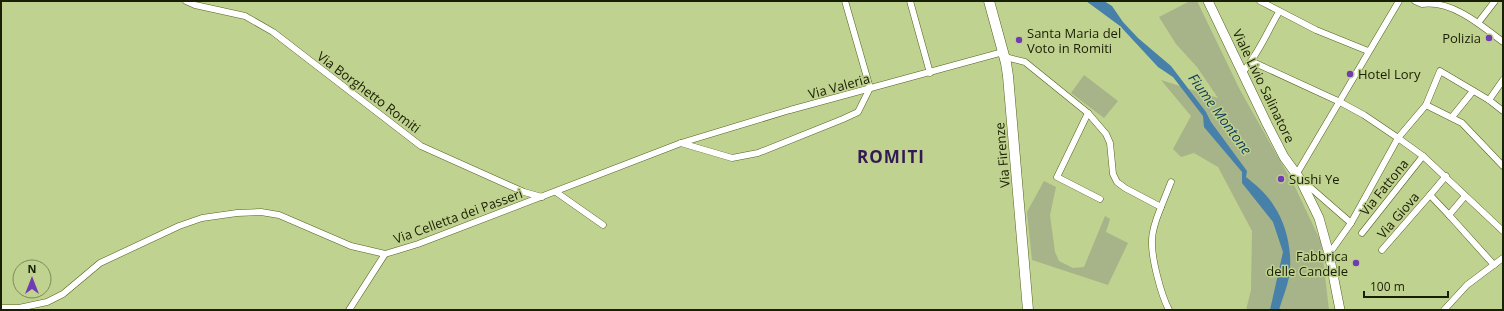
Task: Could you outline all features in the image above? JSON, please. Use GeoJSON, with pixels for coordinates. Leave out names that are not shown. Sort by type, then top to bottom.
{"type":"FeatureCollection","features":[{"type":"Feature","properties":{"kind":"main road","name":"Via Firenze"},"geometry":{"type":"LineString","coordinates":[[989,1],[1004,55],[1010,94],[1028,310]]}},
{"type":"Feature","properties":{"kind":"main road","name":"Viale Livio Salinatore"},"geometry":{"type":"LineString","coordinates":[[1208,1],[1284,157],[1298,177],[1319,218],[1329,254],[1340,310]]}},
{"type":"Feature","properties":{"kind":"street","name":"Via Borghetto Romiti"},"geometry":{"type":"LineString","coordinates":[[186,1],[245,16],[273,32],[421,146],[513,188],[542,197]]}},
{"type":"Feature","properties":{"kind":"street"},"geometry":{"type":"LineString","coordinates":[[681,143],[732,158],[758,153],[858,112],[870,88],[845,1]]}},
{"type":"Feature","properties":{"kind":"street"},"geometry":{"type":"LineString","coordinates":[[910,1],[930,72]]}},
{"type":"Feature","properties":{"kind":"street"},"geometry":{"type":"LineString","coordinates":[[1260,1],[1316,30],[1368,52]]}},
{"type":"Feature","properties":{"kind":"street"},"geometry":{"type":"LineString","coordinates":[[1298,177],[1368,52],[1399,1]]}},
{"type":"Feature","properties":{"kind":"street"},"geometry":{"type":"LineString","coordinates":[[1415,1],[1423,3],[1440,3],[1458,8],[1503,42]]}},
{"type":"Feature","properties":{"kind":"street"},"geometry":{"type":"LineString","coordinates":[[1455,1],[1458,8]]}},
{"type":"Feature","properties":{"kind":"street"},"geometry":{"type":"LineString","coordinates":[[1478,23],[1495,1]]}},
{"type":"Feature","properties":{"kind":"street"},"geometry":{"type":"LineString","coordinates":[[1242,73],[1253,62],[1279,12]]}},
{"type":"Feature","properties":{"kind":"street"},"geometry":{"type":"LineString","coordinates":[[1004,55],[1025,62],[1088,113],[1106,134],[1110,143],[1113,174],[1117,182],[1124,188],[1161,207]]}},
{"type":"Feature","properties":{"kind":"street","name":"Via Valeria"},"geometry":{"type":"LineString","coordinates":[[681,143],[790,110],[870,88],[1004,55]]}},
{"type":"Feature","properties":{"kind":"street"},"geometry":{"type":"LineString","coordinates":[[1253,62],[1340,102],[1364,115],[1423,156],[1503,231]]}},
{"type":"Feature","properties":{"kind":"street"},"geometry":{"type":"LineString","coordinates":[[1329,254],[1351,223],[1398,138],[1426,105],[1440,71],[1474,90],[1503,110]]}},
{"type":"Feature","properties":{"kind":"street"},"geometry":{"type":"LineString","coordinates":[[1489,100],[1503,80]]}},
{"type":"Feature","properties":{"kind":"street"},"geometry":{"type":"LineString","coordinates":[[1452,117],[1474,90]]}},
{"type":"Feature","properties":{"kind":"street"},"geometry":{"type":"LineString","coordinates":[[1426,105],[1462,123],[1503,166]]}},
{"type":"Feature","properties":{"kind":"street"},"geometry":{"type":"LineString","coordinates":[[1088,113],[1057,177],[1100,199]]}},
{"type":"Feature","properties":{"kind":"street","name":"Via Celletta dei Passeri"},"geometry":{"type":"LineString","coordinates":[[1,308],[19,308],[47,302],[64,294],[100,263],[179,226],[202,218],[260,212],[279,215],[351,246],[385,254],[418,244],[681,143]]}},
{"type":"Feature","properties":{"kind":"street","name":"Via Fattona"},"geometry":{"type":"LineString","coordinates":[[1362,232],[1423,156]]}},
{"type":"Feature","properties":{"kind":"street","name":"Via Giova"},"geometry":{"type":"LineString","coordinates":[[1382,250],[1446,176]]}},
{"type":"Feature","properties":{"kind":"street","name":"Viale Livio Salinatore"},"geometry":{"type":"LineString","coordinates":[[1298,177],[1351,223]]}},
{"type":"Feature","properties":{"kind":"street"},"geometry":{"type":"LineString","coordinates":[[1169,310],[1165,303],[1155,266],[1152,240],[1161,207],[1171,182]]}},
{"type":"Feature","properties":{"kind":"street"},"geometry":{"type":"LineString","coordinates":[[556,192],[603,225]]}},
{"type":"Feature","properties":{"kind":"street"},"geometry":{"type":"LineString","coordinates":[[1430,195],[1494,264]]}},
{"type":"Feature","properties":{"kind":"street"},"geometry":{"type":"LineString","coordinates":[[1449,215],[1465,196]]}},
{"type":"Feature","properties":{"kind":"street"},"geometry":{"type":"LineString","coordinates":[[349,310],[385,254]]}},
{"type":"Feature","properties":{"kind":"street"},"geometry":{"type":"LineString","coordinates":[[1444,310],[1467,285],[1494,264],[1502,260]]}},
{"type":"Feature","properties":{"kind":"green space"},"geometry":{"type":"Polygon","coordinates":[[[1190,1],[1197,1],[1240,90],[1295,187],[1321,242],[1329,310],[1246,310],[1251,290],[1252,231],[1218,167],[1194,153],[1181,157],[1173,149],[1191,116],[1161,80],[1218,98],[1197,67],[1176,44],[1159,17],[1190,1]]]}},
{"type":"Feature","properties":{"kind":"green space"},"geometry":{"type":"Polygon","coordinates":[[[1084,75],[1118,101],[1104,118],[1071,93],[1084,75]]]}},
{"type":"Feature","properties":{"kind":"green space"},"geometry":{"type":"Polygon","coordinates":[[[1044,181],[1056,187],[1050,215],[1055,252],[1059,261],[1073,268],[1084,267],[1105,216],[1110,219],[1106,232],[1128,243],[1108,285],[1032,260],[1027,212],[1044,181]]]}},
{"type":"Feature","properties":{"kind":"water"},"geometry":{"type":"Polygon","coordinates":[[[1086,1],[1104,1],[1112,6],[1123,22],[1138,38],[1171,66],[1206,112],[1211,122],[1247,171],[1246,177],[1265,194],[1279,214],[1288,240],[1290,268],[1288,281],[1279,310],[1270,310],[1283,252],[1273,222],[1242,183],[1242,172],[1204,127],[1203,116],[1173,77],[1158,67],[1120,26],[1086,1]]]}},
{"type":"Feature","properties":{"kind":"place","name":"Polizia"},"geometry":{"type":"Point","coordinates":[1489,38]}},
{"type":"Feature","properties":{"kind":"place","name":"Santa Maria del Voto in Romiti"},"geometry":{"type":"Point","coordinates":[1019,40]}},
{"type":"Feature","properties":{"kind":"place","name":"Hotel Lory"},"geometry":{"type":"Point","coordinates":[1350,74]}},
{"type":"Feature","properties":{"kind":"place","name":"Sushi Ye"},"geometry":{"type":"Point","coordinates":[1281,179]}},
{"type":"Feature","properties":{"kind":"place","name":"Fabbrica delle Candele"},"geometry":{"type":"Point","coordinates":[1356,263]}},
{"type":"Feature","properties":{"kind":"district","name":"ROMITI"},"geometry":{"type":"Point","coordinates":[891,157]}},
{"type":"Feature","properties":{"kind":"water label","name":"Fiume Montone"},"geometry":{"type":"Point","coordinates":[1220,114]}}]}
